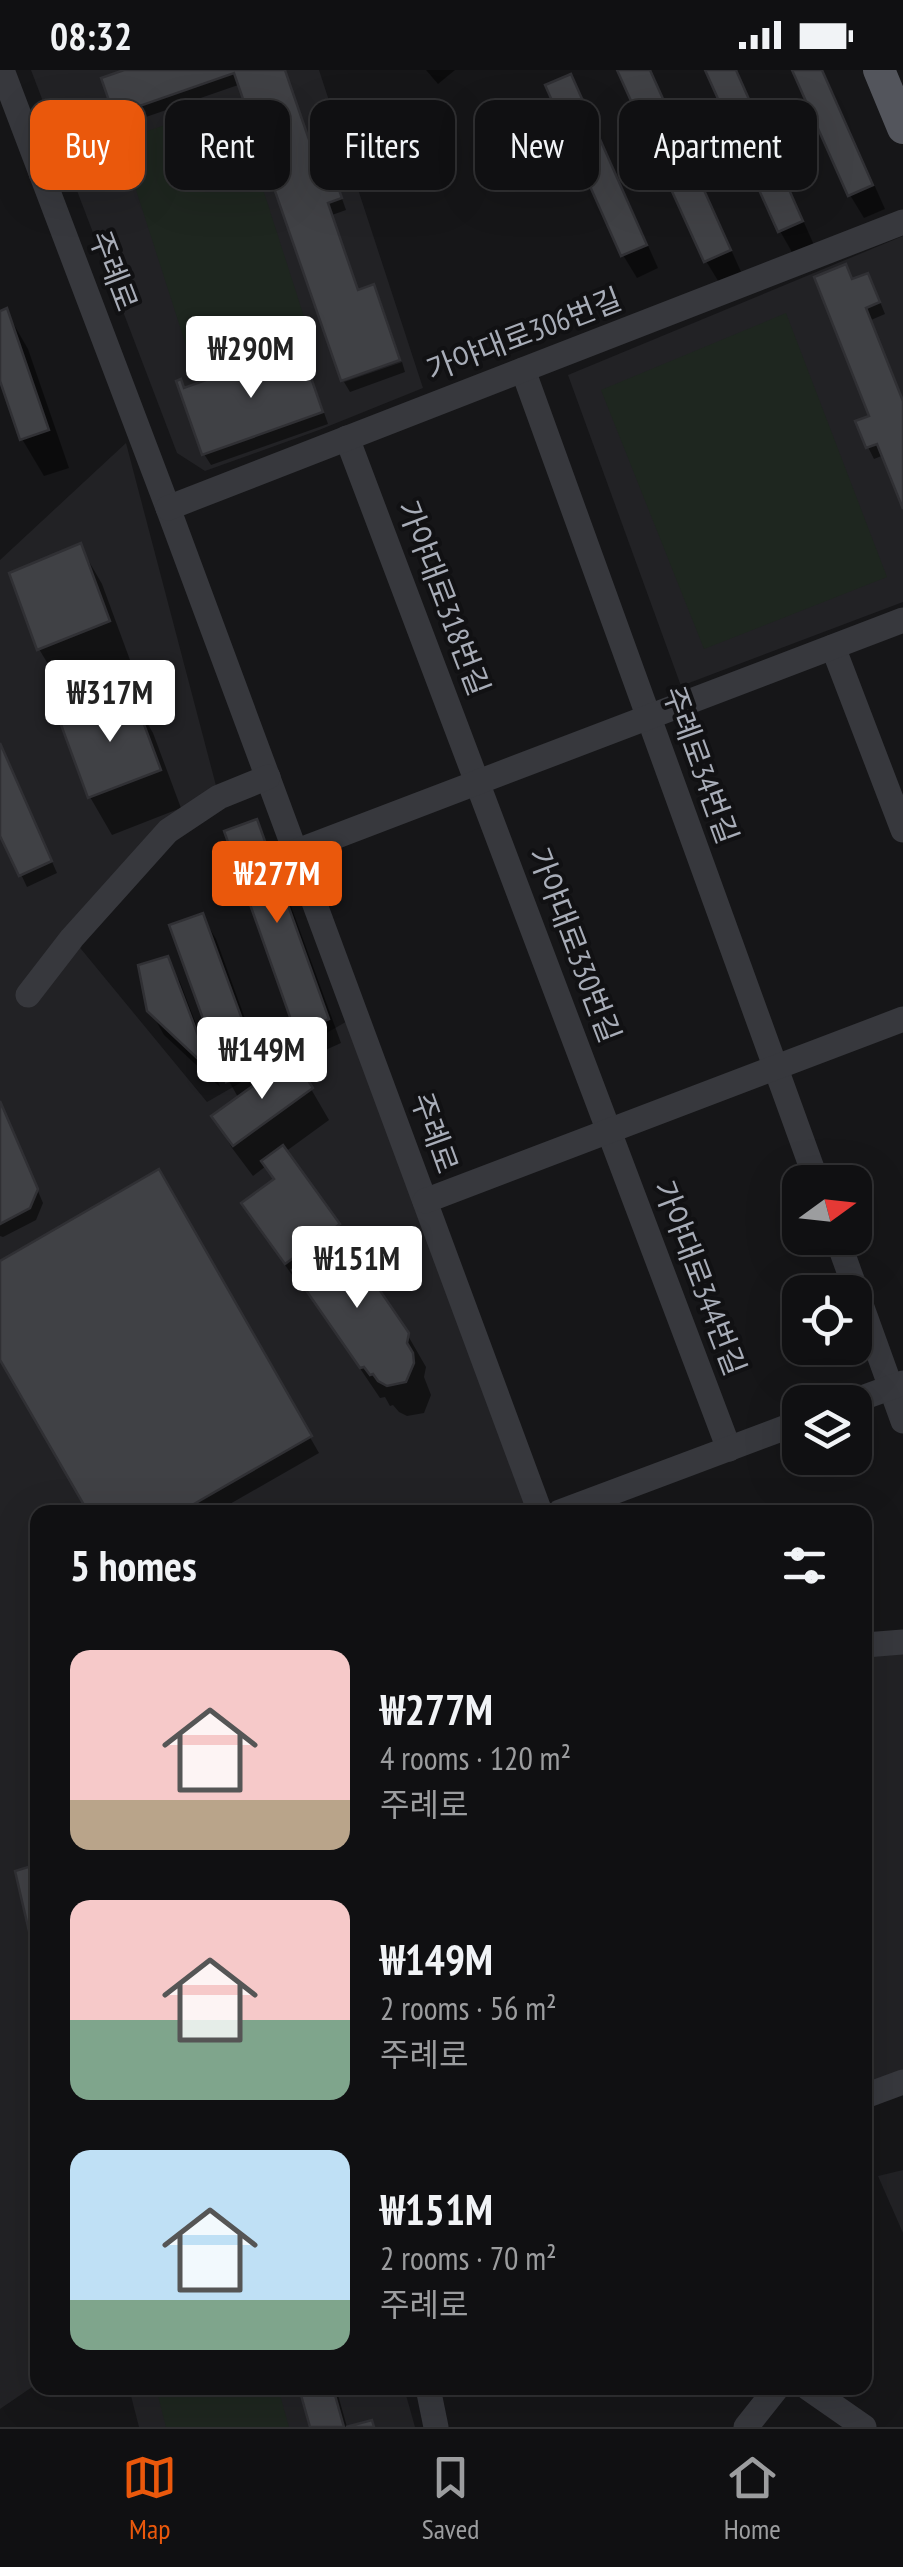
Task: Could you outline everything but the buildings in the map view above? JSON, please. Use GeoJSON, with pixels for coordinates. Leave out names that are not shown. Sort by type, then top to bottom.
{"type":"FeatureCollection","features":[{"type":"Feature","properties":{"kind":"main road"},"geometry":{"type":"LineString","coordinates":[[879,70],[903,128]]}},
{"type":"Feature","properties":{"kind":"street","name":"주례로"},"geometry":{"type":"LineString","coordinates":[[2,70],[537,1505]]}},
{"type":"Feature","properties":{"kind":"street","name":"가야대로306번길"},"geometry":{"type":"LineString","coordinates":[[168,508],[903,222]]}},
{"type":"Feature","properties":{"kind":"street","name":"주례로34번길"},"geometry":{"type":"LineString","coordinates":[[523,370],[811,1165]]}},
{"type":"Feature","properties":{"kind":"street","name":"가야대로318번길"},"geometry":{"type":"LineString","coordinates":[[347,438],[478,782]]}},
{"type":"Feature","properties":{"kind":"street"},"geometry":{"type":"LineString","coordinates":[[295,852],[903,620]]}},
{"type":"Feature","properties":{"kind":"street"},"geometry":{"type":"LineString","coordinates":[[833,647],[903,830]]}},
{"type":"Feature","properties":{"kind":"street"},"geometry":{"type":"LineString","coordinates":[[28,996],[72,938],[168,832],[219,797],[268,777]]}},
{"type":"Feature","properties":{"kind":"street","name":"가야대로330번길"},"geometry":{"type":"LineString","coordinates":[[478,782],[609,1131]]}},
{"type":"Feature","properties":{"kind":"street"},"geometry":{"type":"LineString","coordinates":[[424,1201],[903,1019]]}},
{"type":"Feature","properties":{"kind":"street","name":"가야대로344번길"},"geometry":{"type":"LineString","coordinates":[[609,1131],[729,1449]]}},
{"type":"Feature","properties":{"kind":"street"},"geometry":{"type":"LineString","coordinates":[[844,1255],[897,1385],[903,1421]]}},
{"type":"Feature","properties":{"kind":"street"},"geometry":{"type":"LineString","coordinates":[[872,1394],[897,1385]]}},
{"type":"Feature","properties":{"kind":"street"},"geometry":{"type":"LineString","coordinates":[[579,1505],[782,1429]]}},
{"type":"Feature","properties":{"kind":"street"},"geometry":{"type":"LineString","coordinates":[[872,1644],[903,1642]]}},
{"type":"Feature","properties":{"kind":"street"},"geometry":{"type":"LineString","coordinates":[[872,2093],[903,2082]]}},
{"type":"Feature","properties":{"kind":"street"},"geometry":{"type":"LineString","coordinates":[[429,2395],[436,2427]]}},
{"type":"Feature","properties":{"kind":"street"},"geometry":{"type":"LineString","coordinates":[[746,2427],[771,2395]]}},
{"type":"Feature","properties":{"kind":"street"},"geometry":{"type":"LineString","coordinates":[[818,2395],[864,2427]]}},
{"type":"Feature","properties":{"kind":"shaded area"},"geometry":{"type":"Polygon","coordinates":[[[31,70],[319,70],[329,100],[310,100],[310,190],[358,190],[423,388],[205,471],[177,453],[77,190],[145,190],[145,100],[42,100],[31,70]]]}},
{"type":"Feature","properties":{"kind":"shaded area"},"geometry":{"type":"Polygon","coordinates":[[[165,125],[165,190],[263,190],[306,323],[191,361],[136,190],[145,190],[145,132],[165,125]]]}},
{"type":"Feature","properties":{"kind":"shaded area"},"geometry":{"type":"Polygon","coordinates":[[[903,236],[903,602],[681,686],[568,375],[903,236]]]}},
{"type":"Feature","properties":{"kind":"shaded area"},"geometry":{"type":"Polygon","coordinates":[[[786,313],[887,577],[704,649],[601,390],[786,313]]]}},
{"type":"Feature","properties":{"kind":"shaded area"},"geometry":{"type":"Polygon","coordinates":[[[126,443],[219,797],[72,938],[207,1102],[356,1016],[537,1505],[30,1505],[30,2388],[0,2409],[0,560],[126,443]]]}},
{"type":"Feature","properties":{"kind":"shaded area"},"geometry":{"type":"Polygon","coordinates":[[[903,1642],[903,2082],[872,2093],[872,1644],[903,1642]]]}},
{"type":"Feature","properties":{"kind":"shaded area"},"geometry":{"type":"Polygon","coordinates":[[[903,2170],[903,2233],[878,2176],[903,2170]]]}},
{"type":"Feature","properties":{"kind":"shaded area"},"geometry":{"type":"Polygon","coordinates":[[[131,2395],[406,2395],[415,2427],[139,2427],[131,2395]]]}},
{"type":"Feature","properties":{"kind":"shaded area"},"geometry":{"type":"Polygon","coordinates":[[[158,2395],[280,2395],[289,2427],[166,2427],[158,2395]]]}}]}
